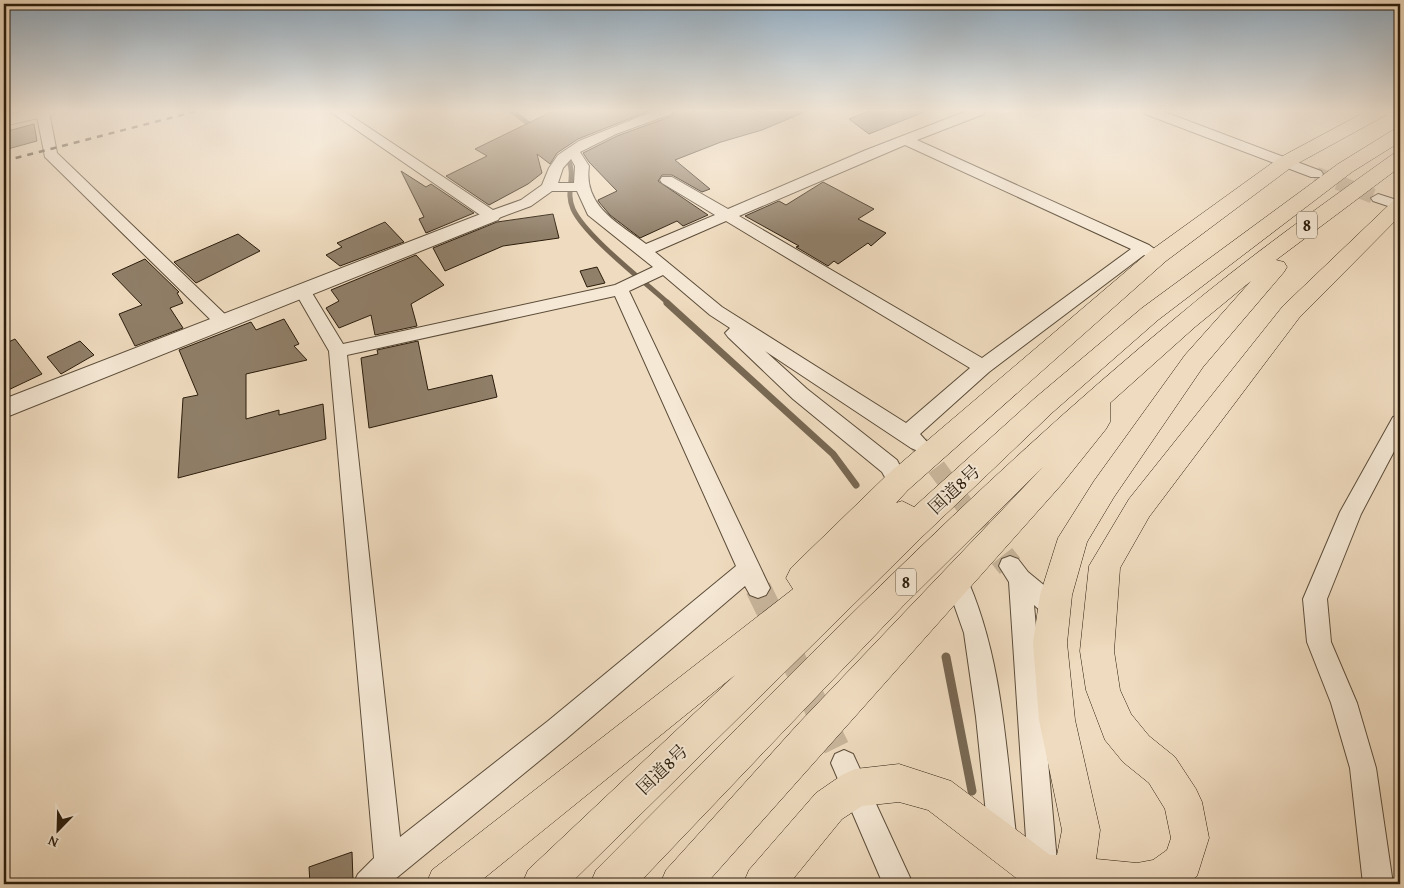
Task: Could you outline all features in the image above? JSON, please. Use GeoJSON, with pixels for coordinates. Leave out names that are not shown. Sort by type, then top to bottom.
{"type":"FeatureCollection","features":[{"type":"Feature","properties":{"kind":"highway"},"geometry":{"type":"LineString","coordinates":[[692,689],[700,669],[786,594],[898,482],[1150,252],[1286,162],[1304,152]]}},
{"type":"Feature","properties":{"kind":"highway","name":"国道8号"},"geometry":{"type":"LineString","coordinates":[[542,884],[912,527],[1044,405],[1150,314],[1345,168],[1370,152]]}},
{"type":"Feature","properties":{"kind":"highway","name":"国道8号"},"geometry":{"type":"LineString","coordinates":[[610,884],[939,548],[1099,397],[1217,296],[1312,221],[1400,158]]}},
{"type":"Feature","properties":{"kind":"highway"},"geometry":{"type":"LineString","coordinates":[[763,884],[829,806],[849,776],[899,783],[938,794],[1052,878],[1137,883],[1154,880],[1170,873],[1183,862],[1190,838],[1183,802],[1162,770],[1136,749],[1118,727],[1103,690],[1097,651],[1105,566],[1139,508],[1291,312],[1392,203]]}},
{"type":"Feature","properties":{"kind":"highway"},"geometry":{"type":"LineString","coordinates":[[1052,878],[1078,854],[1080,830],[1057,720],[1050,644],[1056,595],[1073,538],[1104,489],[1210,341],[1270,273],[1318,230],[1312,221]]}},
{"type":"Feature","properties":{"kind":"highway"},"geometry":{"type":"LineString","coordinates":[[446,884],[798,604],[1120,322],[1150,314]]}},
{"type":"Feature","properties":{"kind":"highway"},"geometry":{"type":"LineString","coordinates":[[680,884],[956,579],[1052,476],[1097,422],[1099,397]]}},
{"type":"Feature","properties":{"kind":"street"},"geometry":{"type":"LineString","coordinates":[[50,152],[224,322]]}},
{"type":"Feature","properties":{"kind":"street"},"geometry":{"type":"LineString","coordinates":[[397,152],[491,216]]}},
{"type":"Feature","properties":{"kind":"street"},"geometry":{"type":"LineString","coordinates":[[5,411],[526,203],[549,186],[553,174],[572,152]]}},
{"type":"Feature","properties":{"kind":"street"},"geometry":{"type":"LineString","coordinates":[[644,251],[876,152]]}},
{"type":"Feature","properties":{"kind":"street"},"geometry":{"type":"LineString","coordinates":[[933,152],[1150,252]]}},
{"type":"Feature","properties":{"kind":"street"},"geometry":{"type":"LineString","coordinates":[[1261,152],[1316,174]]}},
{"type":"Feature","properties":{"kind":"street"},"geometry":{"type":"LineString","coordinates":[[568,155],[582,166],[580,178],[574,186]]}},
{"type":"Feature","properties":{"kind":"street"},"geometry":{"type":"LineString","coordinates":[[667,180],[983,367]]}},
{"type":"Feature","properties":{"kind":"street"},"geometry":{"type":"LineString","coordinates":[[549,186],[574,186]]}},
{"type":"Feature","properties":{"kind":"street"},"geometry":{"type":"LineString","coordinates":[[574,186],[593,212],[665,268],[716,312],[742,341],[800,394],[890,466],[898,482]]}},
{"type":"Feature","properties":{"kind":"street"},"geometry":{"type":"LineString","coordinates":[[716,312],[913,438],[983,367],[1150,252]]}},
{"type":"Feature","properties":{"kind":"street"},"geometry":{"type":"LineString","coordinates":[[338,351],[633,283],[665,268]]}},
{"type":"Feature","properties":{"kind":"street"},"geometry":{"type":"LineString","coordinates":[[368,884],[389,864],[557,730],[676,627],[754,578],[633,283]]}},
{"type":"Feature","properties":{"kind":"street"},"geometry":{"type":"LineString","coordinates":[[302,292],[338,351],[389,864]]}},
{"type":"Feature","properties":{"kind":"street"},"geometry":{"type":"LineString","coordinates":[[1378,884],[1363,768],[1344,704],[1319,642],[1315,599],[1351,512],[1400,422]]}},
{"type":"Feature","properties":{"kind":"street"},"geometry":{"type":"LineString","coordinates":[[1052,878],[1015,573],[1054,608]]}},
{"type":"Feature","properties":{"kind":"street"},"geometry":{"type":"LineString","coordinates":[[956,579],[976,633],[989,717],[1002,843]]}},
{"type":"Feature","properties":{"kind":"street"},"geometry":{"type":"LineString","coordinates":[[849,776],[898,884]]}},
{"type":"Feature","properties":{"kind":"building"},"geometry":{"type":"Polygon","coordinates":[[[481,152],[558,152],[550,164],[537,154],[542,173],[528,184],[489,205],[446,176],[487,156],[481,152]]]}},
{"type":"Feature","properties":{"kind":"building"},"geometry":{"type":"Polygon","coordinates":[[[694,152],[675,160],[710,189],[702,192],[672,175],[662,175],[658,181],[708,215],[683,226],[677,221],[640,238],[610,215],[599,202],[598,200],[617,191],[589,162],[583,153],[694,152]]]}},
{"type":"Feature","properties":{"kind":"building"},"geometry":{"type":"Polygon","coordinates":[[[401,171],[426,187],[431,184],[474,213],[426,233],[419,219],[424,217],[401,171]]]}},
{"type":"Feature","properties":{"kind":"building"},"geometry":{"type":"Polygon","coordinates":[[[823,182],[874,209],[858,219],[886,233],[871,246],[868,243],[838,264],[834,261],[828,266],[796,247],[799,246],[745,216],[779,201],[786,205],[823,182]]]}},
{"type":"Feature","properties":{"kind":"building"},"geometry":{"type":"Polygon","coordinates":[[[553,214],[559,238],[503,246],[445,271],[433,248],[497,222],[553,214]]]}},
{"type":"Feature","properties":{"kind":"building"},"geometry":{"type":"Polygon","coordinates":[[[385,222],[404,242],[340,266],[326,255],[342,247],[337,243],[385,222]]]}},
{"type":"Feature","properties":{"kind":"building"},"geometry":{"type":"Polygon","coordinates":[[[238,234],[260,251],[196,283],[174,262],[238,234]]]}},
{"type":"Feature","properties":{"kind":"building"},"geometry":{"type":"Polygon","coordinates":[[[416,255],[444,285],[411,304],[417,326],[375,335],[371,315],[339,328],[326,308],[339,301],[331,290],[416,255]]]}},
{"type":"Feature","properties":{"kind":"building"},"geometry":{"type":"Polygon","coordinates":[[[145,259],[179,292],[177,293],[183,303],[170,308],[183,328],[135,346],[119,314],[142,305],[112,274],[145,259]]]}},
{"type":"Feature","properties":{"kind":"building"},"geometry":{"type":"Polygon","coordinates":[[[597,267],[605,283],[587,287],[580,271],[597,267]]]}},
{"type":"Feature","properties":{"kind":"building"},"geometry":{"type":"Polygon","coordinates":[[[284,319],[299,344],[294,346],[307,360],[246,374],[246,419],[279,410],[279,415],[323,404],[326,439],[178,478],[183,398],[198,395],[179,350],[251,322],[256,330],[284,319]]]}},
{"type":"Feature","properties":{"kind":"building"},"geometry":{"type":"Polygon","coordinates":[[[15,339],[42,374],[4,392],[4,344],[15,339]]]}},
{"type":"Feature","properties":{"kind":"building"},"geometry":{"type":"Polygon","coordinates":[[[80,341],[94,355],[61,374],[47,357],[80,341]]]}},
{"type":"Feature","properties":{"kind":"building"},"geometry":{"type":"Polygon","coordinates":[[[418,341],[428,390],[492,375],[497,397],[369,428],[361,358],[378,354],[377,350],[418,341]]]}},
{"type":"Feature","properties":{"kind":"building"},"geometry":{"type":"Polygon","coordinates":[[[352,852],[353,881],[343,884],[310,884],[309,867],[352,852]]]}},
{"type":"Feature","properties":{"kind":"waterway"},"geometry":{"type":"LineString","coordinates":[[565,154],[571,169],[571,202],[580,220],[602,245],[669,304]]}},
{"type":"Feature","properties":{"kind":"waterway"},"geometry":{"type":"LineString","coordinates":[[667,303],[833,454],[856,485]]}},
{"type":"Feature","properties":{"kind":"waterway"},"geometry":{"type":"LineString","coordinates":[[946,657],[972,791]]}},
{"type":"Feature","properties":{"kind":"tunnel"},"geometry":{"type":"LineString","coordinates":[[1316,174],[1378,198]]}},
{"type":"Feature","properties":{"kind":"tunnel"},"geometry":{"type":"LineString","coordinates":[[919,444],[1003,557]]}},
{"type":"Feature","properties":{"kind":"tunnel"},"geometry":{"type":"LineString","coordinates":[[1002,556],[1010,566]]}},
{"type":"Feature","properties":{"kind":"tunnel"},"geometry":{"type":"LineString","coordinates":[[758,588],[844,763]]}},
{"type":"Feature","properties":{"kind":"railway"},"geometry":{"type":"LineString","coordinates":[[4,161],[37,152]]}}]}
